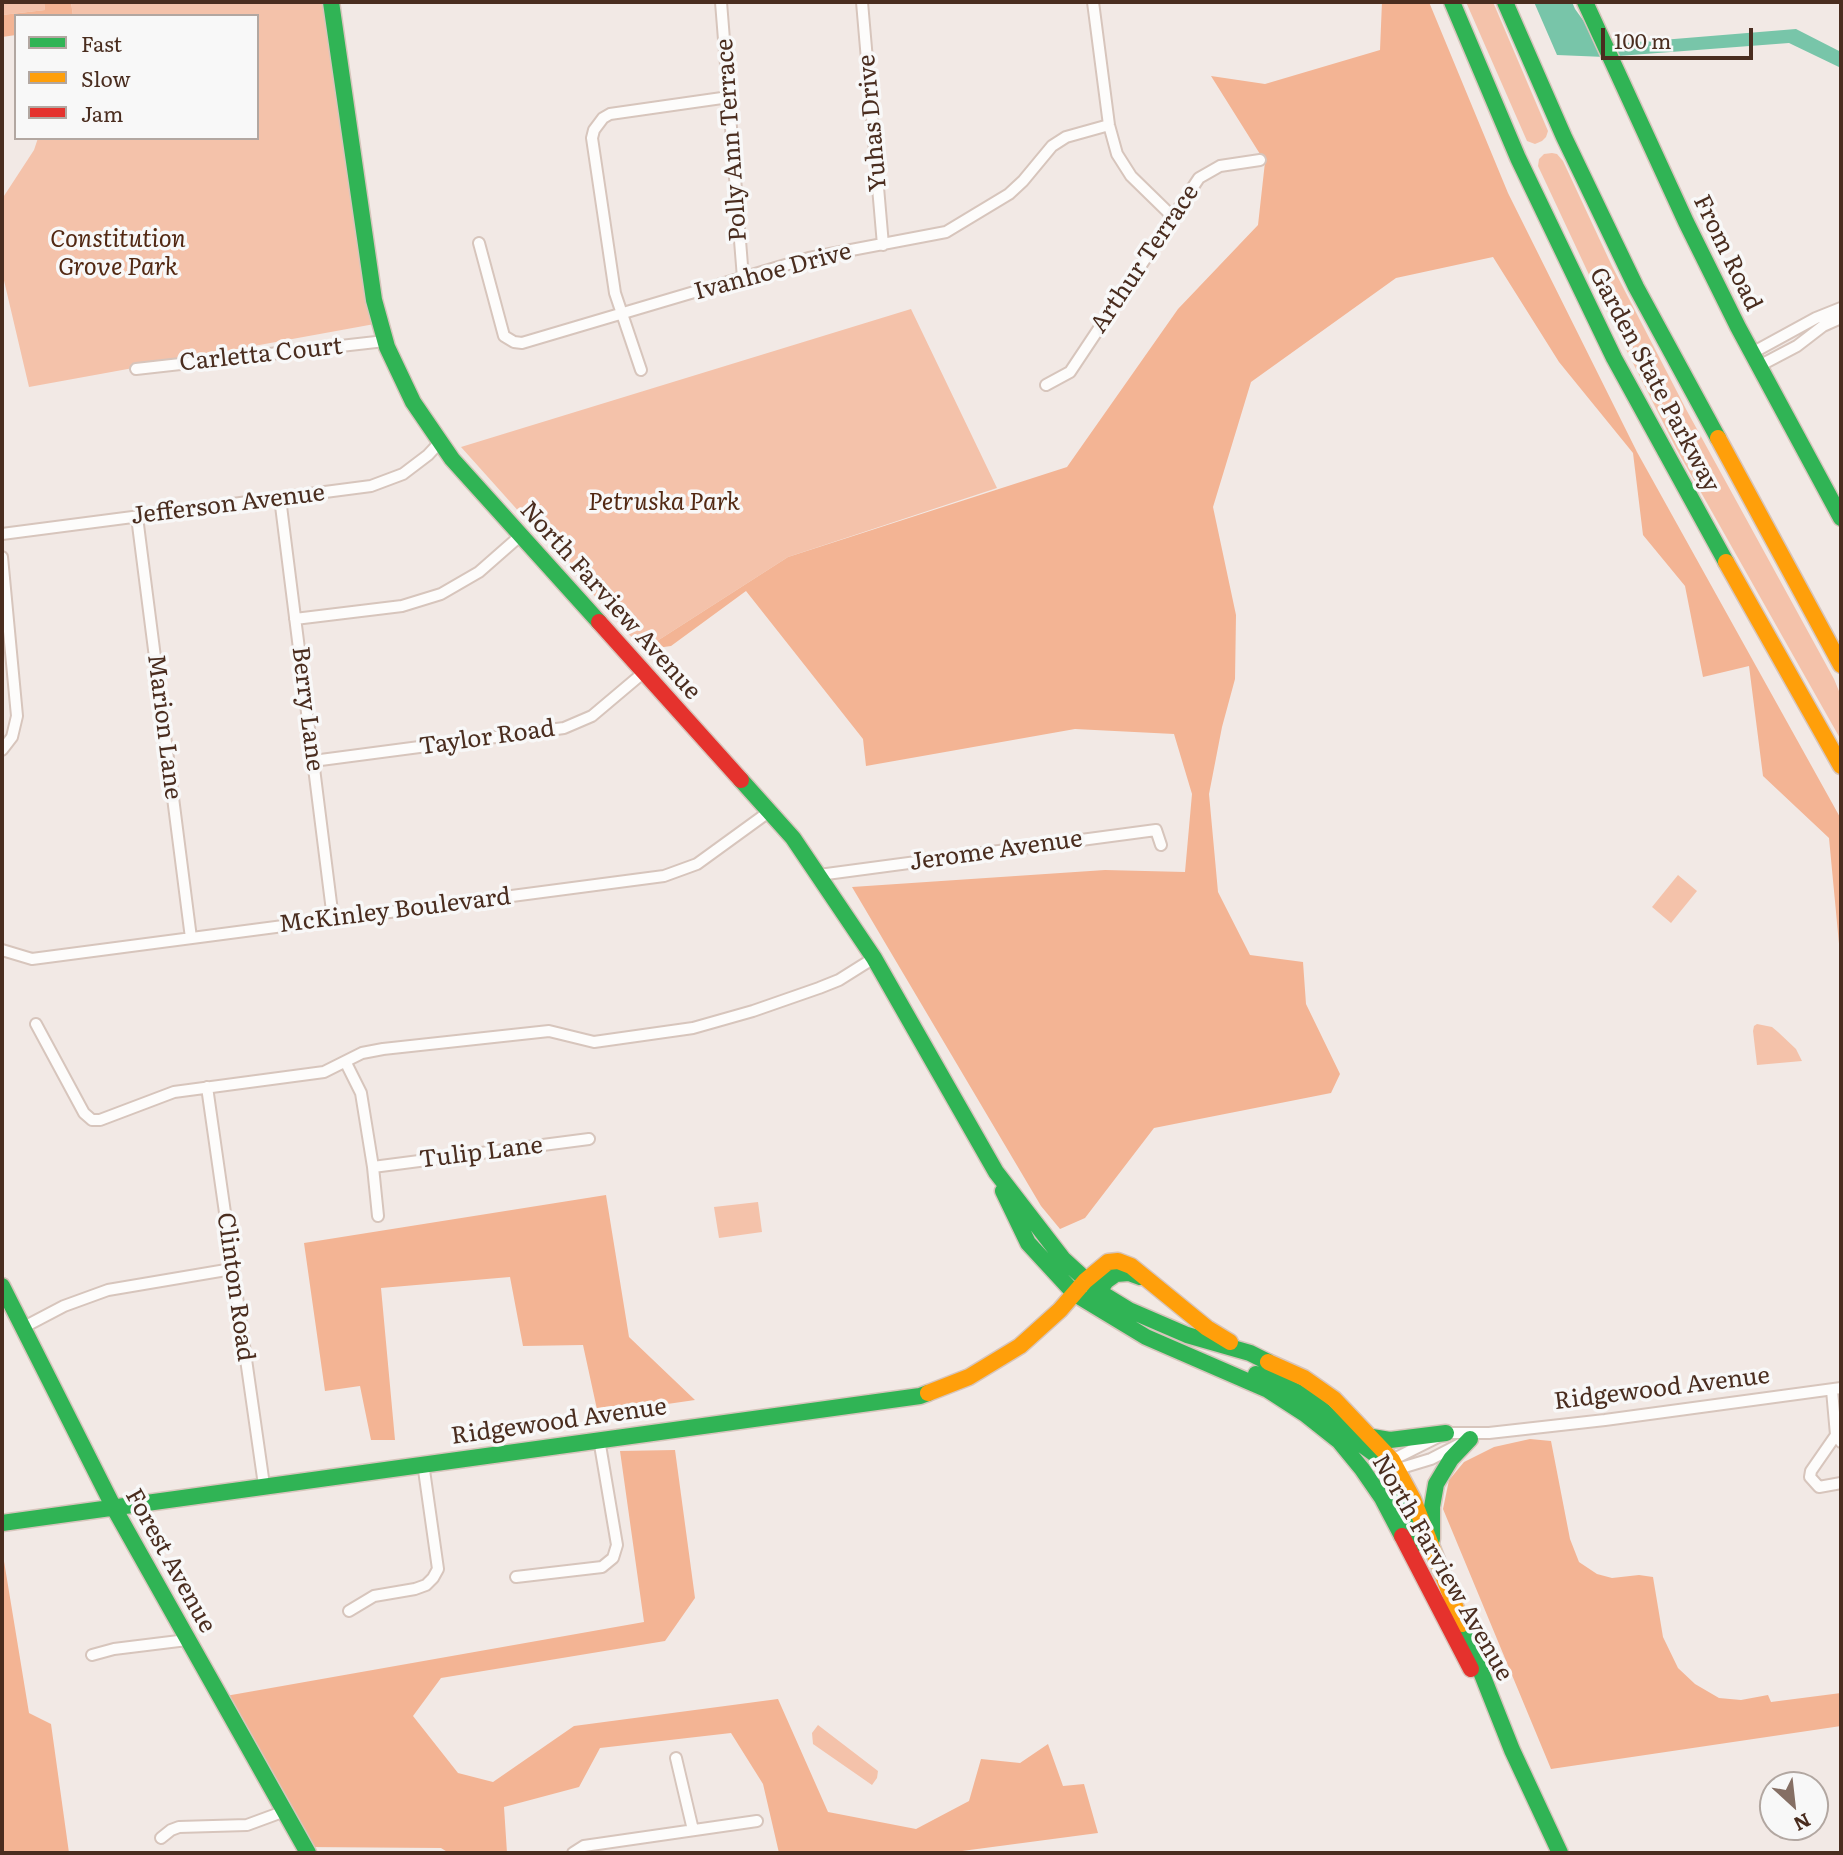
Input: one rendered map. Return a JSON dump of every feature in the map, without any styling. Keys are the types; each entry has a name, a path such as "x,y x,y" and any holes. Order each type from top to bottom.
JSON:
{"main road":[{"name":"North Farview Avenue","path":"331,2 374,300 385,341 398,373 452,459 770,811 819,874 874,958 996,1172 1047,1240 1085,1280 1094,1298 1146,1336 1268,1390 1339,1441 1382,1498 1461,1652 1493,1702"},
{"name":"Garden State Parkway","path":"1452,2 1518,158 1614,358 1679,480 1841,765"},
{"name":"Garden State Parkway","path":"1505,2 1564,137 1631,277 1841,665"},
{"name":"From Road","path":"1585,2 1686,222 1755,359 1841,518"},
{"path":"1821,628 1841,655"},
{"name":"North Farview Avenue","path":"996,1172 1012,1213 1028,1243 1075,1294 1129,1310 1186,1335 1250,1353 1304,1378 1334,1399 1372,1437 1394,1465 1413,1499 1493,1702"},
{"path":"1085,1280 1108,1262 1118,1261 1131,1266 1207,1328 1250,1353"},
{"path":"1094,1298 1116,1274 1129,1273 1146,1279"},
{"name":"Ridgewood Avenue","path":"2,1522 920,1396 945,1388 996,1363 1020,1346 1075,1294 1085,1280"},
{"name":"Forest Avenue","path":"2,1286 114,1508 307,1853"},
{"path":"1215,1366 1255,1374 1280,1383 1310,1399 1358,1442 1394,1465 1397,1497 1409,1531 1461,1652"},
{"path":"1372,1437 1390,1440 1446,1433"},
{"path":"1432,1552 1432,1507 1436,1484 1451,1459 1470,1439"},
{"path":"1493,1702 1517,1762 1560,1853"}],"street":[{"name":"Polly Ann Terrace","path":"721,2 743,278"},
{"name":"Yuhas Drive","path":"862,2 883,245"},
{"path":"1093,2 1112,141 1124,167 1173,216"},
{"path":"641,370 615,293 592,138 594,130 603,118 610,114 729,97"},
{"name":"Ivanhoe Drive","path":"479,243 504,336 522,343 809,258 933,236 958,226 1009,194 1052,146 1066,137 1109,125"},
{"name":"Arthur Terrace","path":"1046,385 1070,372 1201,176 1220,166 1260,160"},
{"path":"1755,359 1841,308"},
{"path":"1755,359 1797,346 1823,326 1841,318"},
{"name":"Carletta Court","path":"136,369 385,341"},
{"name":"Jefferson Avenue","path":"2,534 371,486 387,482 416,466 441,441"},
{"name":"Berry Lane","path":"280,498 334,919"},
{"name":"Marion Lane","path":"137,517 191,938"},
{"path":"295,619 402,606 441,594 479,572 520,536"},
{"path":"2,557 18,716 12,737 2,750"},
{"name":"Taylor Road","path":"313,761 564,728 592,716 643,673"},
{"name":"McKinley Boulevard","path":"2,950 32,959 664,876 697,864 770,811"},
{"name":"Jerome Avenue","path":"819,874 1156,830 1161,845"},
{"path":"36,1024 78,1103 92,1120 110,1117 174,1092 312,1075 346,1063 362,1053 521,1033 567,1033 594,1042 693,1028 742,1015 819,988 874,958"},
{"path":"346,1063 361,1094 378,1216"},
{"name":"Clinton Road","path":"207,1087 264,1486"},
{"name":"Tulip Lane","path":"373,1167 589,1139"},
{"path":"24,1327 64,1306 108,1290 232,1269"},
{"path":"1837,1389 1839,1438 1811,1471 1810,1477 1819,1487 1841,1483"},
{"name":"Ridgewood Avenue","path":"1394,1465 1446,1433 1489,1433 1837,1389"},
{"name":"Ridgewood Avenue","path":"1394,1465 1431,1459 1470,1439 1489,1433"},
{"path":"516,1577 602,1567 613,1558 617,1545 599,1439"},
{"path":"349,1611 374,1596 426,1585 438,1569 422,1463"},
{"path":"92,1655 114,1649 187,1640"},
{"path":"676,1758 693,1830"},
{"path":"161,1838 170,1830 180,1827 247,1825 285,1811"},
{"path":"573,1853 584,1846 757,1821"}],"green space":[{"path":"2,2 44,2 45,10 2,15"},
{"name":"Constitution Grove Park","path":"71,2 331,2 380,323 29,387 2,272 2,199 34,150 37,140 259,140 259,14 73,14"},
{"path":"1466,2 1493,2 1548,131 1542,141 1535,144 1527,141"},
{"path":"1544,154 1557,154 1563,161 1612,266 1687,411 1834,679 1841,696 1841,740 1677,450 1599,296 1538,166 1539,159"},
{"name":"Petruska Park","path":"911,309 997,488 788,557 643,650 461,447"},
{"path":"1678,875 1697,891 1671,923 1652,907"},
{"path":"1757,1024 1772,1027 1796,1049 1802,1061 1757,1065 1753,1031"},
{"path":"758,1202 762,1232 719,1238 714,1207"},
{"path":"818,1725 878,1771 872,1785 813,1744 812,1733"}],"shaded area":[{"path":"44,2 71,2 73,14 14,14 14,35 2,37 2,15 45,10"},
{"path":"1382,2 1429,2 1508,193 1637,452 1841,819 1841,965 1829,838 1763,776 1749,666 1703,677 1685,586 1643,535 1633,453 1559,362 1493,257 1396,278 1251,382 1213,507 1236,615 1235,679 1209,794 1218,892 1250,955 1303,962 1306,1004 1340,1074 1331,1093 1154,1128 1085,1218 1060,1229 1041,1206 852,887 1105,870 1185,872 1192,794 1174,734 1075,729 866,766 863,739 746,591 671,646 643,650 788,557 1067,467 1178,309 1258,225 1265,162 1211,76 1265,84 1380,50"},
{"path":"1534,2 1572,2 1601,45 1796,29 1841,52 1841,68 1789,43 1605,57 1557,55"},
{"path":"606,1195 629,1337 695,1400 598,1414 583,1345 523,1346 510,1277 381,1288 395,1440 371,1440 360,1386 325,1391 304,1243"},
{"path":"1530,1439 1551,1441 1570,1539 1579,1562 1597,1574 1612,1578 1639,1575 1653,1577 1663,1637 1678,1668 1695,1684 1719,1698 1741,1700 1768,1695 1771,1702 1841,1693 1841,1726 1551,1769 1443,1509 1449,1480 1464,1462 1494,1447"},
{"path":"675,1450 695,1598 665,1641 441,1678 413,1716 458,1773 493,1782 574,1726 778,1699 828,1812 916,1829 969,1801 981,1759 1020,1763 1048,1744 1063,1786 1084,1784 1098,1833 947,1853 779,1853 763,1784 731,1733 600,1748 579,1787 504,1807 507,1853 449,1853 441,1848 305,1847 220,1697 644,1622 620,1451"},
{"path":"2,1549 29,1713 51,1724 69,1853 2,1853"}],"traffic: fast":[{"path":"331,2 374,300 387,347 413,402 452,459 599,622"},
{"path":"1452,2 1518,158 1614,358 1726,562"},
{"path":"1505,2 1564,137 1636,287 1718,438"},
{"path":"1585,2 1686,222 1738,327 1841,518"},
{"path":"741,780 793,838 874,958 996,1172 1063,1259 1098,1291 1129,1310 1187,1335 1250,1353 1268,1362"},
{"path":"1003,1191 1028,1243 1075,1294 1146,1337 1268,1390 1305,1414 1339,1441 1362,1469 1382,1498 1402,1536"},
{"path":"1094,1299 1106,1281 1116,1274 1129,1273 1140,1277"},
{"path":"2,1286 114,1508 308,1853"},
{"path":"1256,1374 1310,1399 1358,1442 1390,1465"},
{"path":"2,1523 928,1393"},
{"path":"1372,1437 1390,1440 1446,1433"},
{"path":"1432,1539 1432,1507 1436,1484 1451,1459 1470,1439"},
{"path":"1392,1469 1397,1497 1415,1544"},
{"path":"1462,1624 1512,1750 1560,1853"}],"traffic: slow":[{"path":"1718,438 1841,665"},
{"path":"1726,562 1841,766"},
{"path":"928,1393 969,1377 1020,1346 1060,1310 1085,1281 1108,1262 1118,1261 1131,1266 1207,1328 1230,1342"},
{"path":"1268,1362 1304,1378 1334,1399 1392,1460 1413,1499 1462,1624"}],"traffic: jam":[{"path":"599,622 741,780"},
{"path":"1402,1536 1471,1669"}]}
